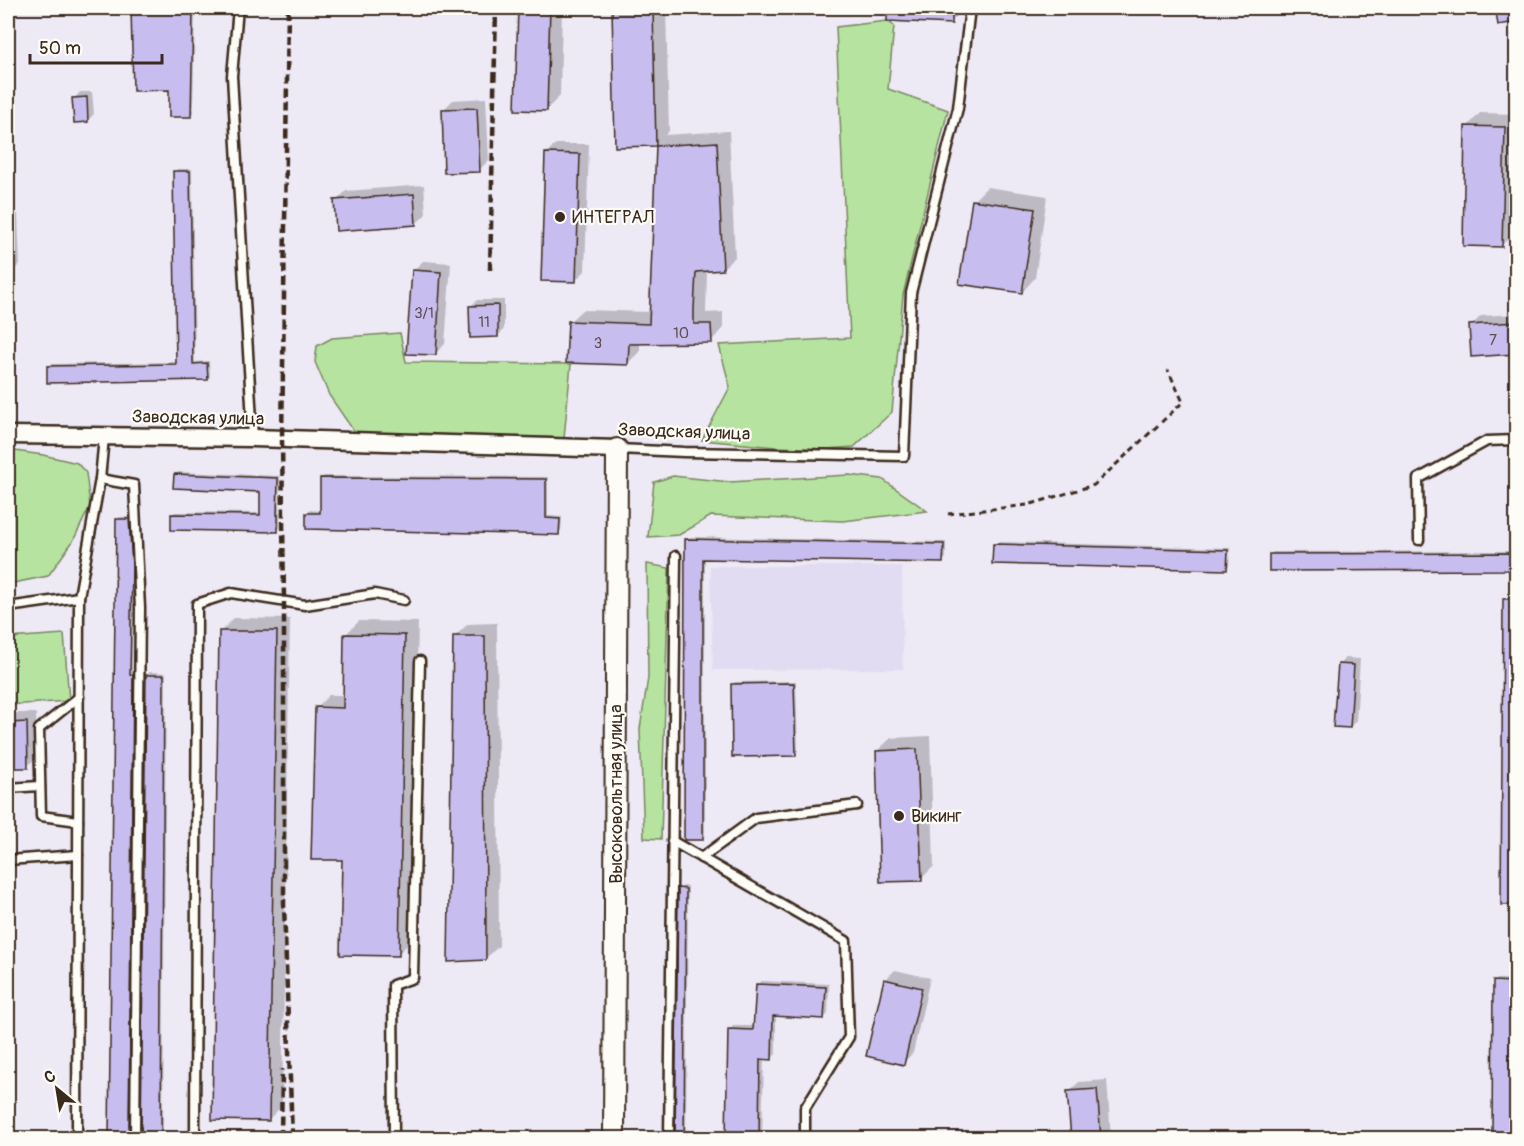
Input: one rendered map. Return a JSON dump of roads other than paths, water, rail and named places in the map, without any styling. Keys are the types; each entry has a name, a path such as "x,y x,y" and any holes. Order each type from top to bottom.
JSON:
{"street":[{"name":"Заводская улица","path":"8,435 253,438 617,449"},
{"name":"Высоковольтная улица","path":"614,1138 617,449"}],"lane":[{"path":"238,8 232,76 253,438"},
{"name":"Заводская улица","path":"617,449 695,453 904,456 911,293 958,108 970,8"},
{"path":"77,1138 79,597 100,479 104,437"},
{"path":"1419,540 1418,479 1487,441 1516,440"},
{"path":"100,479 134,485 140,608 135,1138"},
{"path":"669,1138 675,556"},
{"path":"195,1138 197,604 231,593 305,605 375,594 404,600"},
{"path":"8,608 79,597"},
{"path":"394,1138 393,985 413,978 420,661"},
{"path":"78,820 41,816 39,729 79,697"},
{"path":"8,788 40,786"},
{"path":"701,858 756,818 857,805"},
{"path":"672,841 846,941 849,1036 806,1108 805,1138"},
{"path":"8,860 78,855"}],"railway":[{"path":"288,8 282,439 284,904 292,1138"},
{"path":"490,270 496,8"},
{"path":"281,1138 282,1069"}],"place":[{"name":"ИНТЕГРАЛ","path":"560,217"},
{"name":"Викинг","path":"899,816"}]}
